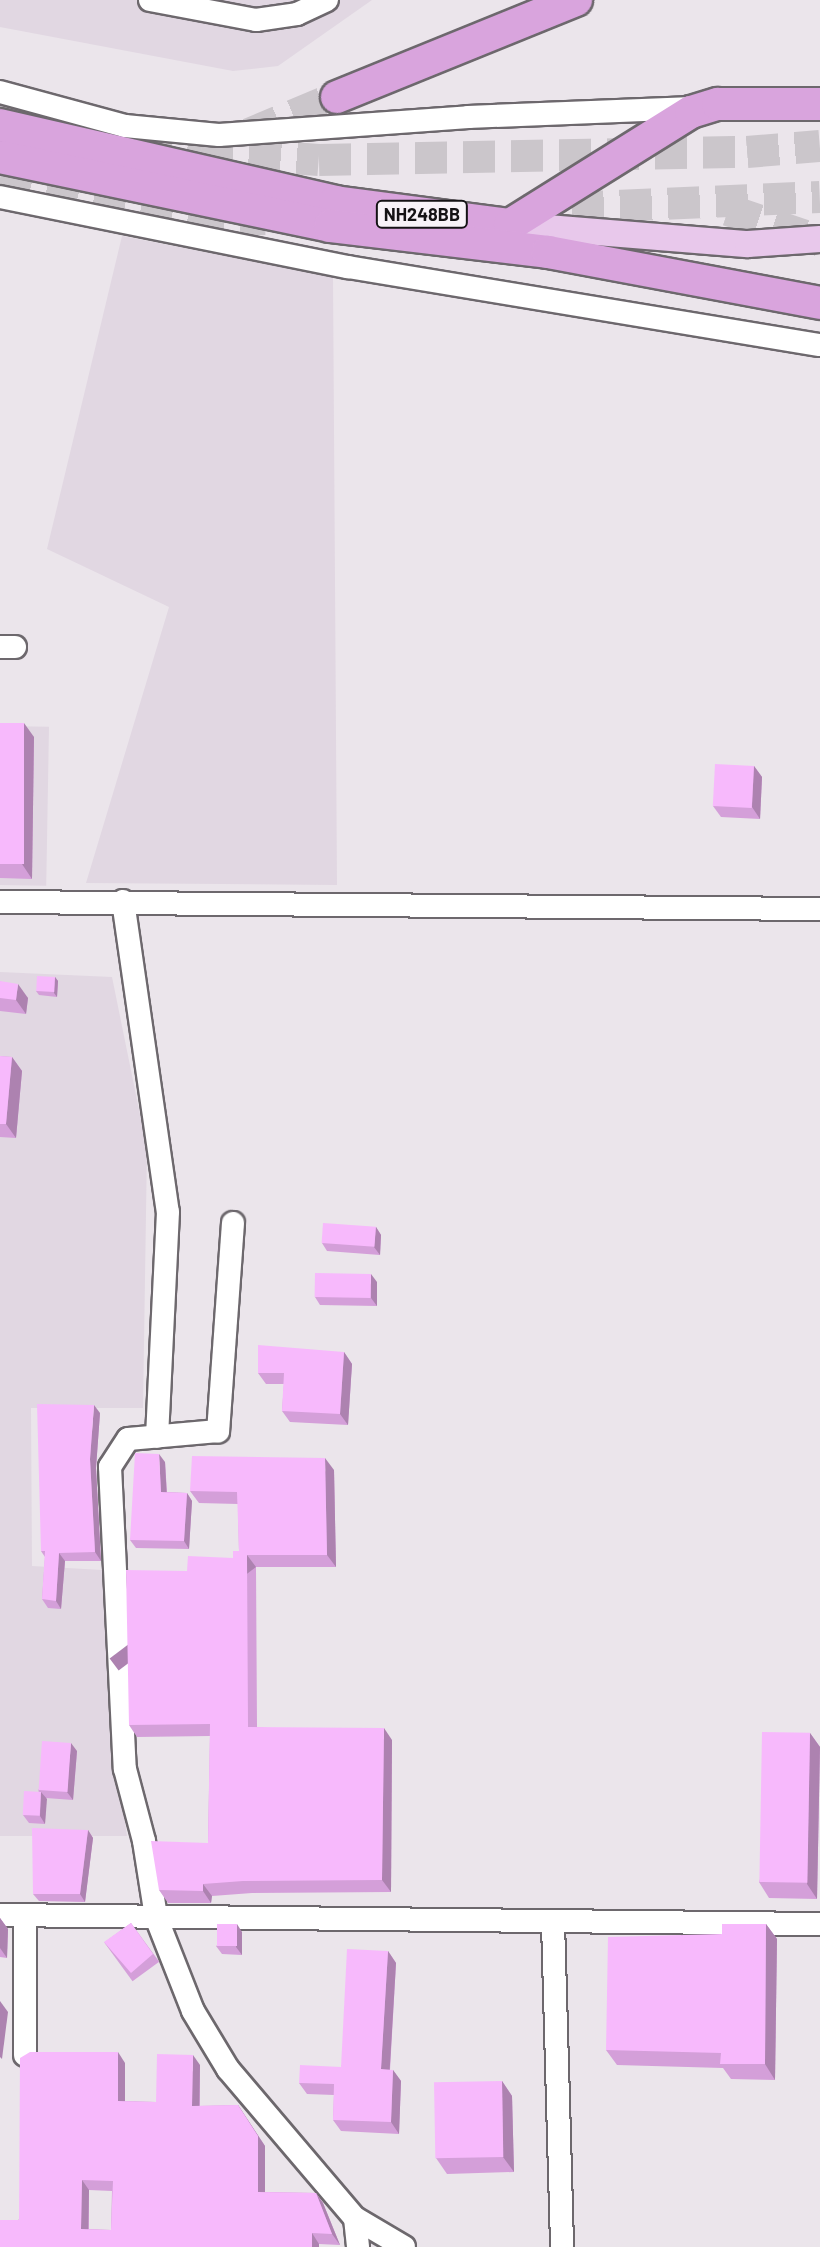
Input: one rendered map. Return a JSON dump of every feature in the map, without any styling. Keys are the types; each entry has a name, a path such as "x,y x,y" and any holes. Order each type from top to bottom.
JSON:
{"highway":[{"path":"337,97 576,0"},
{"path":"510,225 691,112 705,108 820,104"},
{"name":"NH248BB","path":"0,125 335,202 510,225"},
{"name":"NH248BB","path":"0,157 330,226 562,254 820,303"}],"main road":[{"path":"510,225 748,244 820,239"}],"street":[{"path":"150,0 256,20 297,14 327,0"},
{"path":"0,92 125,126 219,135 468,117 705,108"},
{"path":"0,197 348,267 820,345"},
{"path":"123,901 168,1212 157,1437"},
{"path":"0,902 820,909"},
{"path":"233,1223 219,1428 211,1436 157,1437 122,1444 112,1460 110,1479 125,1769 144,1841 156,1917 193,2011 220,2056 355,2218 404,2247"},
{"path":"0,1915 820,1924"},
{"path":"25,1916 25,2055"},
{"path":"553,1922 562,2247"},
{"path":"355,2218 358,2247"}],"shaded area":[{"path":"0,0 372,0 278,66 233,71 0,27"},
{"path":"122,236 333,277 337,885 86,883 169,607 47,549"},
{"path":"0,726 49,727 46,886 0,885"},
{"path":"0,972 112,977 147,1149 143,1408 31,1408 32,1566 102,1570 113,1741 127,1836 0,1836"}],"building":[{"path":"0,723 24,723 24,864 0,864"},
{"path":"715,764 754,766 752,808 713,806"},
{"path":"37,976 55,977 54,992 36,991"},
{"path":"0,981 18,984 16,1000 0,998"},
{"path":"0,1056 12,1057 6,1124 0,1124"},
{"path":"323,1223 376,1227 374,1247 322,1243"},
{"path":"315,1273 371,1274 371,1298 315,1297"},
{"path":"258,1345 344,1352 340,1414 282,1411 284,1373 258,1373"},
{"path":"37,1404 94,1405 90,1459 95,1552 59,1553 56,1601 42,1599 45,1551 41,1551"},
{"path":"135,1453 159,1454 161,1492 187,1493 184,1541 130,1540"},
{"path":"192,1456 325,1458 327,1555 247,1555 248,1727 384,1728 382,1880 243,1881 203,1884 203,1891 159,1890 151,1841 208,1843 210,1724 129,1725 126,1570 187,1571 188,1556 233,1558 233,1551 239,1551 237,1492 190,1491"},
{"path":"762,1732 810,1733 807,1883 759,1882"},
{"path":"42,1741 71,1743 68,1792 39,1790"},
{"path":"24,1791 41,1792 40,1816 23,1815"},
{"path":"32,1828 88,1830 80,1894 33,1894"},
{"path":"131,1923 153,1954 131,1973 104,1942"},
{"path":"217,1924 237,1924 237,1946 217,1946"},
{"path":"722,1924 766,1924 765,2064 720,2064 721,2053 606,2050 608,1937 722,1934"},
{"path":"347,1949 388,1951 381,2069 393,2070 391,2122 333,2120 334,2084 299,2083 300,2065 341,2067"},
{"path":"30,2052 118,2052 118,2101 156,2102 157,2054 193,2055 192,2106 238,2105 258,2136 258,2192 316,2193 332,2234 312,2233 312,2247 0,2247 0,2220 19,2220 20,2058","holes":["82,2180 113,2181 111,2230 81,2229"]},
{"path":"502,2081 503,2157 435,2158 434,2082"}],"tunnel":[{"path":"249,134 337,97"},
{"path":"0,106 201,151 319,160 747,152 820,146"},
{"path":"0,178 192,221 265,219"},
{"path":"524,210 820,197"},
{"path":"728,210 820,241"}]}
